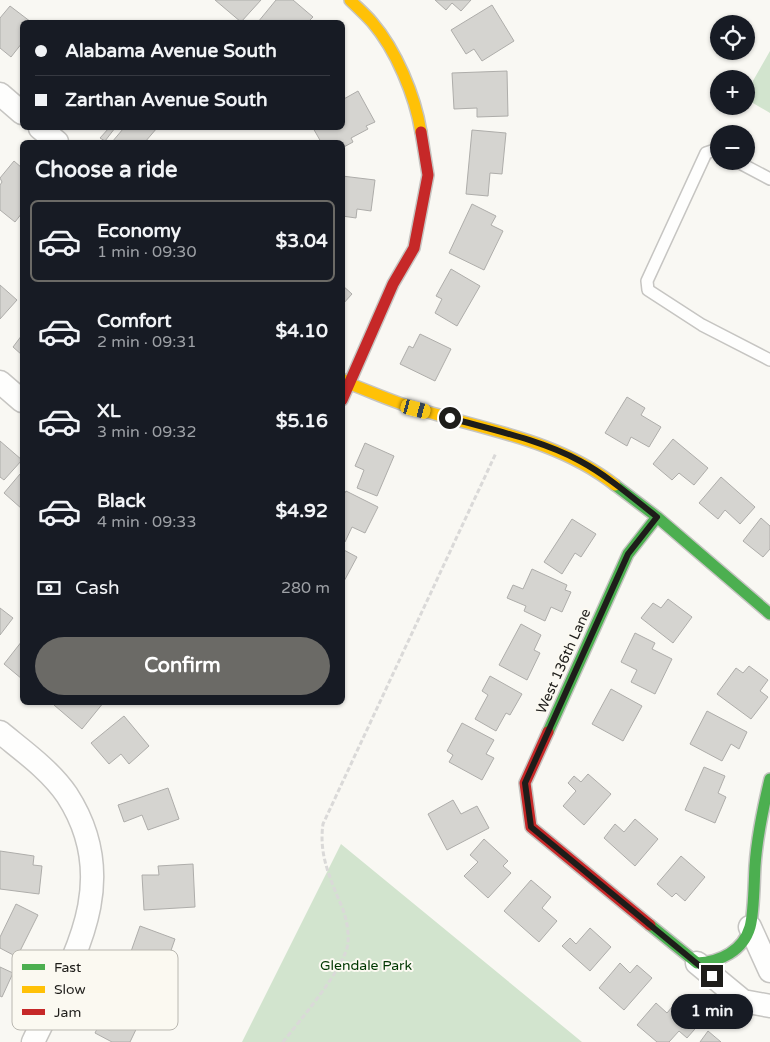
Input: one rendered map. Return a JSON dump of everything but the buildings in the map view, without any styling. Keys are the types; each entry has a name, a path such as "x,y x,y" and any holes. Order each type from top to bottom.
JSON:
{"street":[{"path":"350,0 374,23 401,67 419,118 428,175 414,248 393,284 346,382 416,409 502,432 556,450 580,461 608,479 657,517 770,614"},
{"path":"0,94 20,111"},
{"path":"43,130 55,140"},
{"path":"0,382 20,399"},
{"name":"West 136th Lane","path":"657,517 628,554 525,783 531,827 697,963"},
{"path":"0,732 49,774 66,794 82,822 92,860 93,892 88,918 76,950"},
{"path":"697,963 714,962 731,953 741,943 750,927 756,850 763,806 770,779"},
{"path":"750,927 770,971"},
{"path":"697,963 743,1001 770,1006"},
{"path":"33,1042 39,1030"}],"lane":[{"path":"710,152 706,153 647,281 648,290 702,325 770,360"},
{"path":"754,170 770,178"}],"path":[{"path":"283,1042 337,968 348,944 348,928 344,912 325,866 321,837 323,824 495,456 502,432"}],"green space":[{"path":"770,51 770,113 755,104 755,77"},
{"name":"Glendale Park","path":"341,844 582,1042 242,1042"}],"traffic: fast":[{"path":"615,485 657,517 770,614"},
{"path":"548,732 628,554 657,517"},
{"path":"650,925 697,963 714,960 729,954 742,943 750,927 757,844 770,779"}],"traffic: slow":[{"path":"350,0 381,33 396,59 409,88 421,132"},
{"path":"345,381 401,404 495,430 546,447 570,457 615,485"}],"traffic: jam":[{"path":"345,393 393,284 414,248 428,175 421,132"},
{"path":"548,732 525,783 531,827 650,925"}],"route":[{"path":"450,418 502,432 556,450 580,461 608,479 657,517 628,554 525,783 531,827 712,976"}]}
